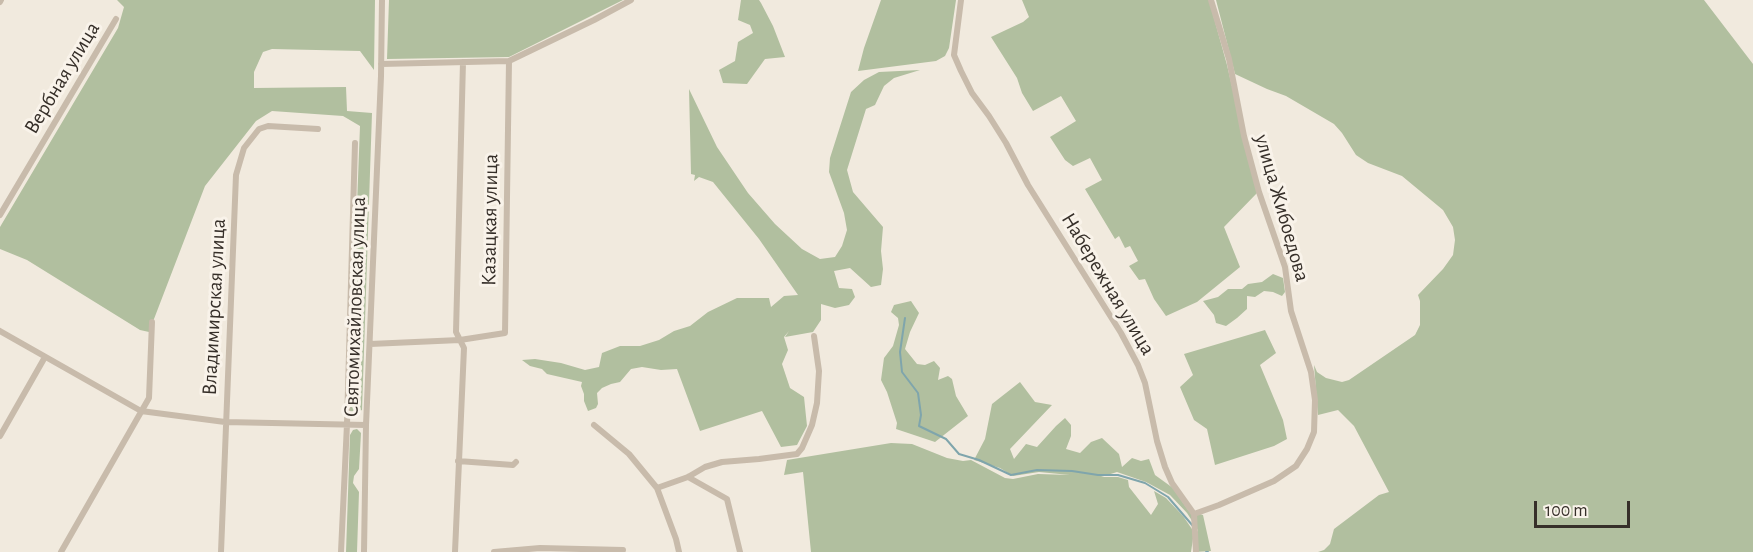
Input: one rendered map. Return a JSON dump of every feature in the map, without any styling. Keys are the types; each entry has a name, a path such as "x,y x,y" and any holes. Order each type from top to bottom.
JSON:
{"street":[{"name":"Святомихайловская улица","path":"364,552 366,425 382,0"},
{"path":"381,64 509,61 631,0"},
{"name":"Набережная улица","path":"961,0 954,55 961,71 972,93 1006,143 1028,185 1121,333 1138,365 1145,383 1165,467 1172,483 1194,517"},
{"name":"улица Жибоедова","path":"1194,517 1274,481 1296,466 1314,432 1315,400 1311,372 1291,311 1285,267 1256,181 1228,59 1211,0"},
{"name":"Вербная улица","path":"0,215 116,19"},
{"name":"Казацкая улица","path":"370,344 460,340 505,333 509,61"},
{"name":"Казацкая улица","path":"456,552 464,348 456,332 463,62"},
{"name":"Владимирская улица","path":"221,552 236,175 244,148 259,129 268,126 318,129"},
{"name":"Святомихайловская улица","path":"340,552 347,424 355,143"},
{"path":"61,552 149,398 152,322"},
{"path":"0,331 141,411 225,422 366,425"},
{"path":"657,489 688,477 705,467 722,462 797,454 812,425 817,403 819,371 814,336"},
{"path":"0,436 45,357"},
{"path":"594,425 629,454 657,489 679,552"},
{"path":"458,461 513,465 516,462"},
{"path":"688,477 727,499 740,552"},
{"path":"1194,517 1196,552"},
{"path":"494,552 540,548 622,550"}],"green space":[{"path":"117,0 375,0 374,70 360,51 272,49 263,52 254,72 254,88 346,87 347,111 372,113 362,410 349,416 360,126 343,116 272,111 256,121 205,186 149,332 140,330 27,260 0,249 0,227 118,28 124,7"},
{"path":"389,0 623,0 509,57 387,59"},
{"path":"741,0 759,0 773,26 785,57 765,59 747,84 723,83 719,70 735,61 738,42 753,33 750,25 738,20"},
{"path":"881,0 956,0 949,48 945,56 936,61 858,71"},
{"path":"1022,0 1209,0 1257,193 1224,227 1240,267 1197,302 1166,316 1154,299 1145,279 1139,280 1129,266 1138,261 1130,246 1125,248 1119,236 1115,239 1085,189 1102,180 1090,158 1073,166 1065,160 1050,137 1076,121 1061,96 1033,111 1022,93 1017,78 991,37 1029,17"},
{"path":"1216,0 1704,0 1753,64 1753,552 1318,552 1330,544 1334,529 1379,495 1389,492 1354,426 1338,410 1318,415 1314,365 1317,372 1326,378 1342,382 1349,380 1415,335 1420,325 1418,295 1453,255 1455,240 1453,227 1443,210 1402,176 1368,163 1356,155 1334,124 1286,96 1235,74"},
{"path":"920,70 894,78 884,86 875,105 866,109 847,170 853,192 883,227 881,285 871,287 850,268 834,271 839,288 852,289 855,297 849,305 835,308 821,304 821,320 813,332 785,337 789,331 784,337 788,350 782,364 790,388 804,397 807,426 797,445 781,447 762,411 700,431 677,369 661,370 642,367 631,369 620,382 602,388 597,393 596,408 588,411 584,401 582,382 547,374 542,369 530,366 522,360 535,359 561,363 585,370 599,367 602,353 620,346 640,346 659,340 674,331 690,326 708,312 737,298 769,298 771,307 784,296 798,295 759,239 713,182 699,177 694,181 695,175 691,174 689,89 717,147 748,193 775,224 802,249 820,259 835,257 842,246 847,230 844,213 829,172 830,158 851,92 864,80 879,72"},
{"path":"1273,274 1283,278 1285,292 1282,296 1264,291 1255,297 1247,296 1247,309 1237,318 1226,326 1216,323 1214,315 1203,301 1218,297 1228,289 1242,289 1248,284 1262,282"},
{"path":"911,301 919,313 905,349 917,364 925,365 934,361 940,368 938,380 948,376 952,379 956,396 968,416 935,442 896,429 897,423 881,380 884,358 893,346 899,325 898,318 891,312 894,305"},
{"path":"1265,330 1276,353 1260,365 1283,420 1287,439 1274,446 1215,465 1207,429 1194,420 1180,387 1193,375 1184,354"},
{"path":"1020,382 1035,402 1052,405 1010,449 1014,459 1026,444 1037,447 1065,418 1071,425 1071,436 1066,449 1080,453 1091,442 1102,438 1119,454 1122,467 1132,458 1141,461 1149,459 1155,475 1173,488 1188,510 1203,515 1211,551 1194,552 1198,530 1187,513 1170,495 1146,482 1117,472 1101,477 1118,477 1128,480 1129,487 1151,515 1158,504 1154,491 1166,498 1183,516 1194,532 1191,552 811,552 803,472 784,475 787,460 891,443 912,444 947,458 971,460 1005,478 1013,479 1038,474 1070,475 1039,472 1013,476 1000,468 974,460 985,439 992,404"},
{"path":"357,429 361,433 359,469 354,476 353,483 359,492 357,552 346,552 350,435 353,430"}],"waterway":[{"path":"905,318 900,352 902,372 918,393 921,415 919,426 946,439 959,454 979,460 1011,475 1037,470 1072,471 1118,475 1145,483 1168,497 1193,526"}]}
